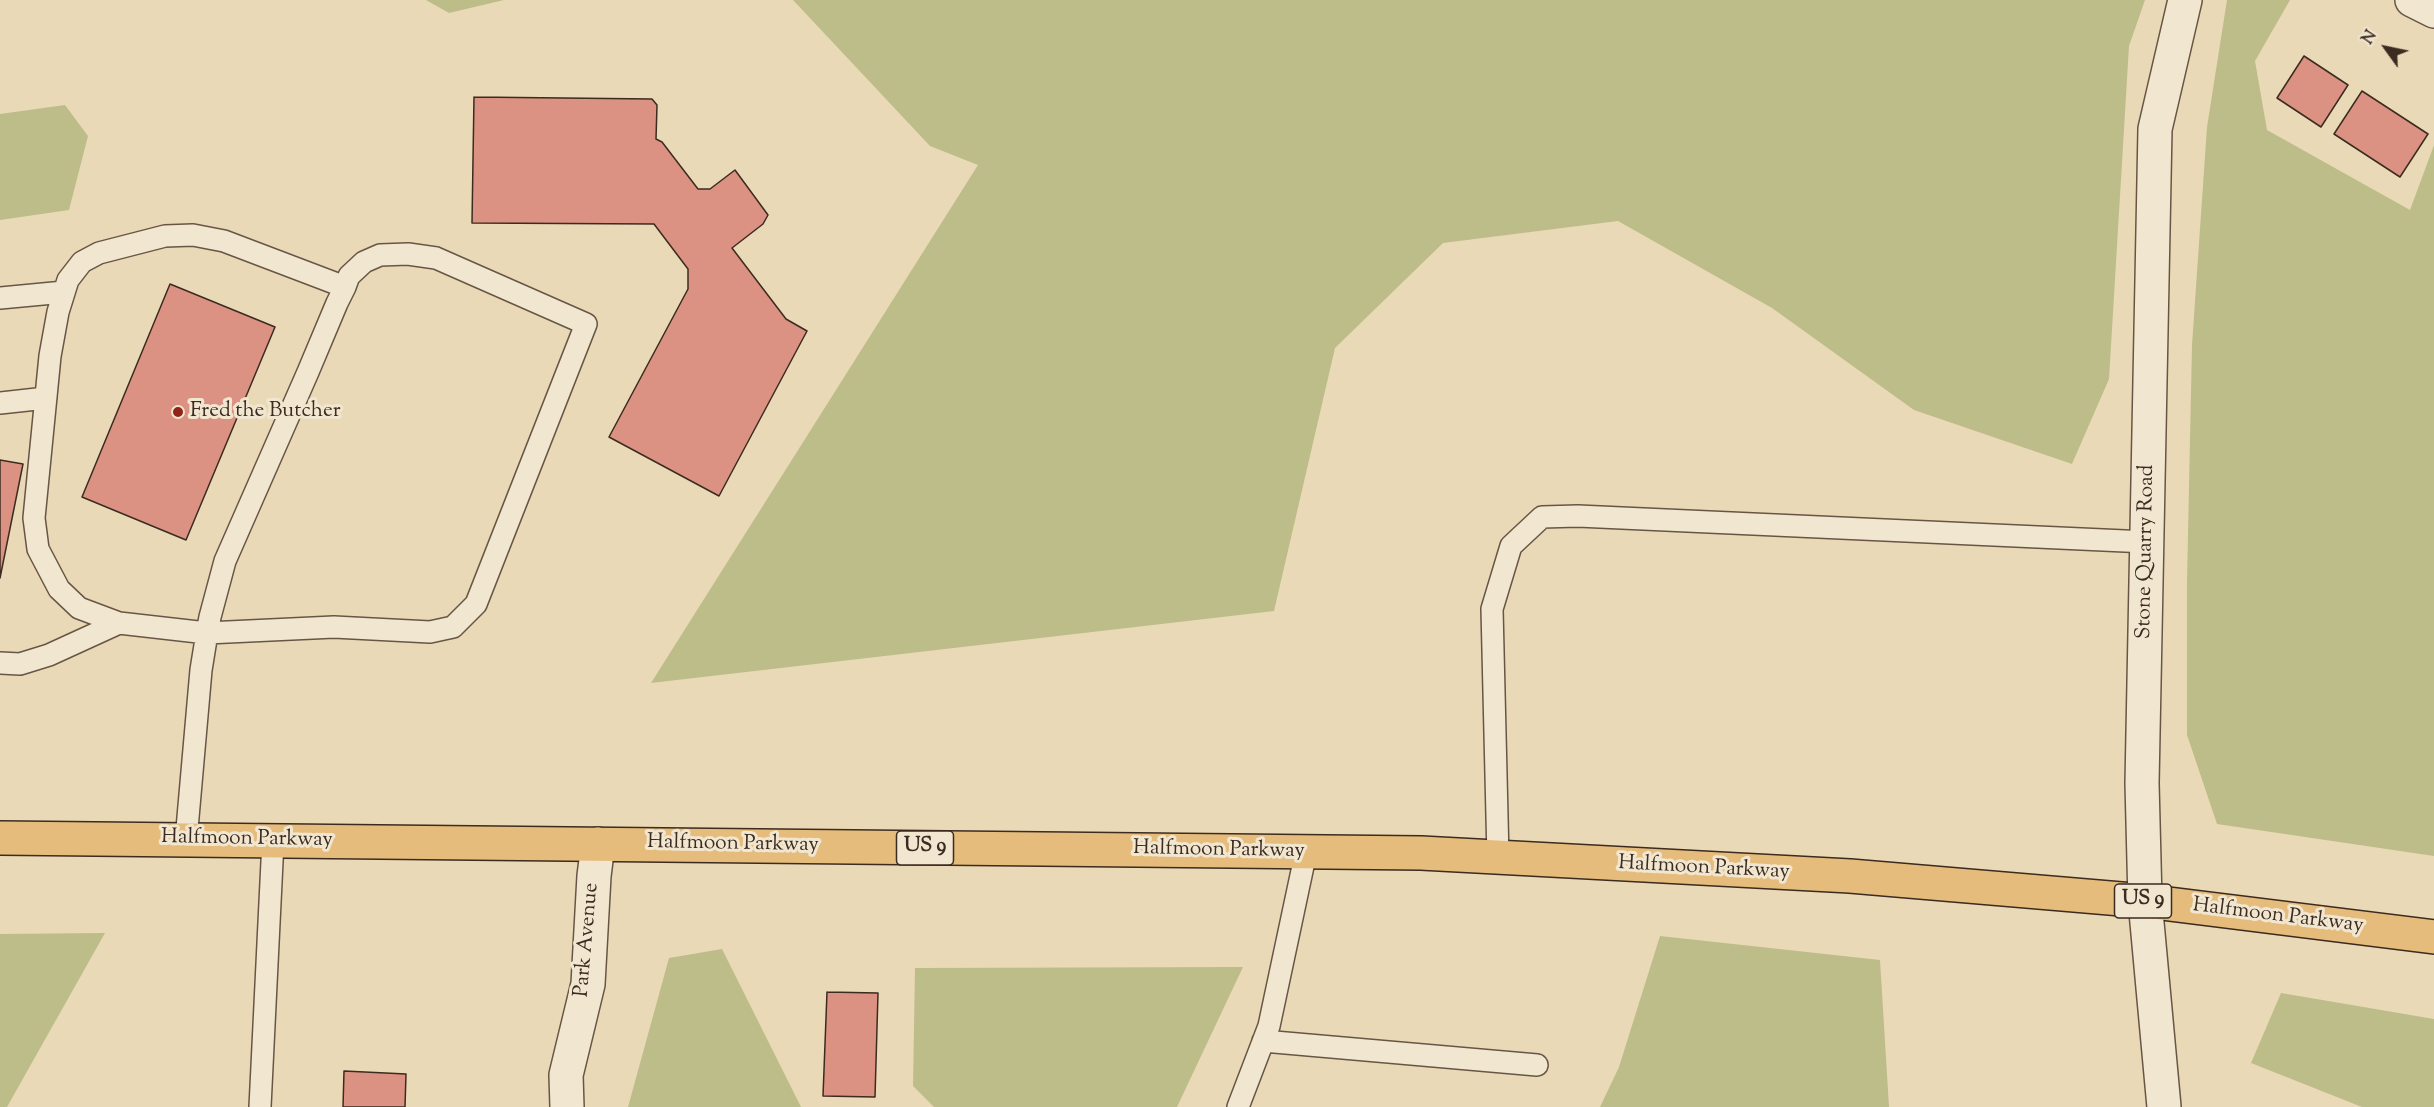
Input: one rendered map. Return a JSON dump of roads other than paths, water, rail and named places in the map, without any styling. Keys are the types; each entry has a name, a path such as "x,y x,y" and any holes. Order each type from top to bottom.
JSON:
{"main road":[{"name":"Halfmoon Parkway","path":"3,837 1421,853 1850,876 2145,901 2434,937"}],"street":[{"name":"Stone Quarry Road","path":"2163,1107 2145,901 2142,783 2155,129 2185,0"},
{"path":"2412,0 2434,10"},
{"name":"Park Avenue","path":"567,1107 566,1075 588,984 598,844"}],"lane":[{"path":"186,840 201,670 207,633 225,561 345,287 349,276 364,262 380,255 408,254 436,258 586,324 476,604 453,627 430,632 334,627 207,633 119,623 79,608 59,589 38,549 34,518 50,356 58,312 68,280 82,262 99,253 165,236 193,235 224,241 345,287"},
{"path":"0,298 64,292"},
{"path":"0,403 46,398"},
{"path":"1498,858 1492,609 1511,546 1542,517 1590,516 2147,542"},
{"path":"0,663 20,664 49,656 119,623"},
{"path":"260,1107 273,841"},
{"path":"1238,1107 1269,1026 1306,852"},
{"path":"1263,1041 1537,1065"}],"place":[{"name":"Fred the Butcher","path":"178,412"}]}
